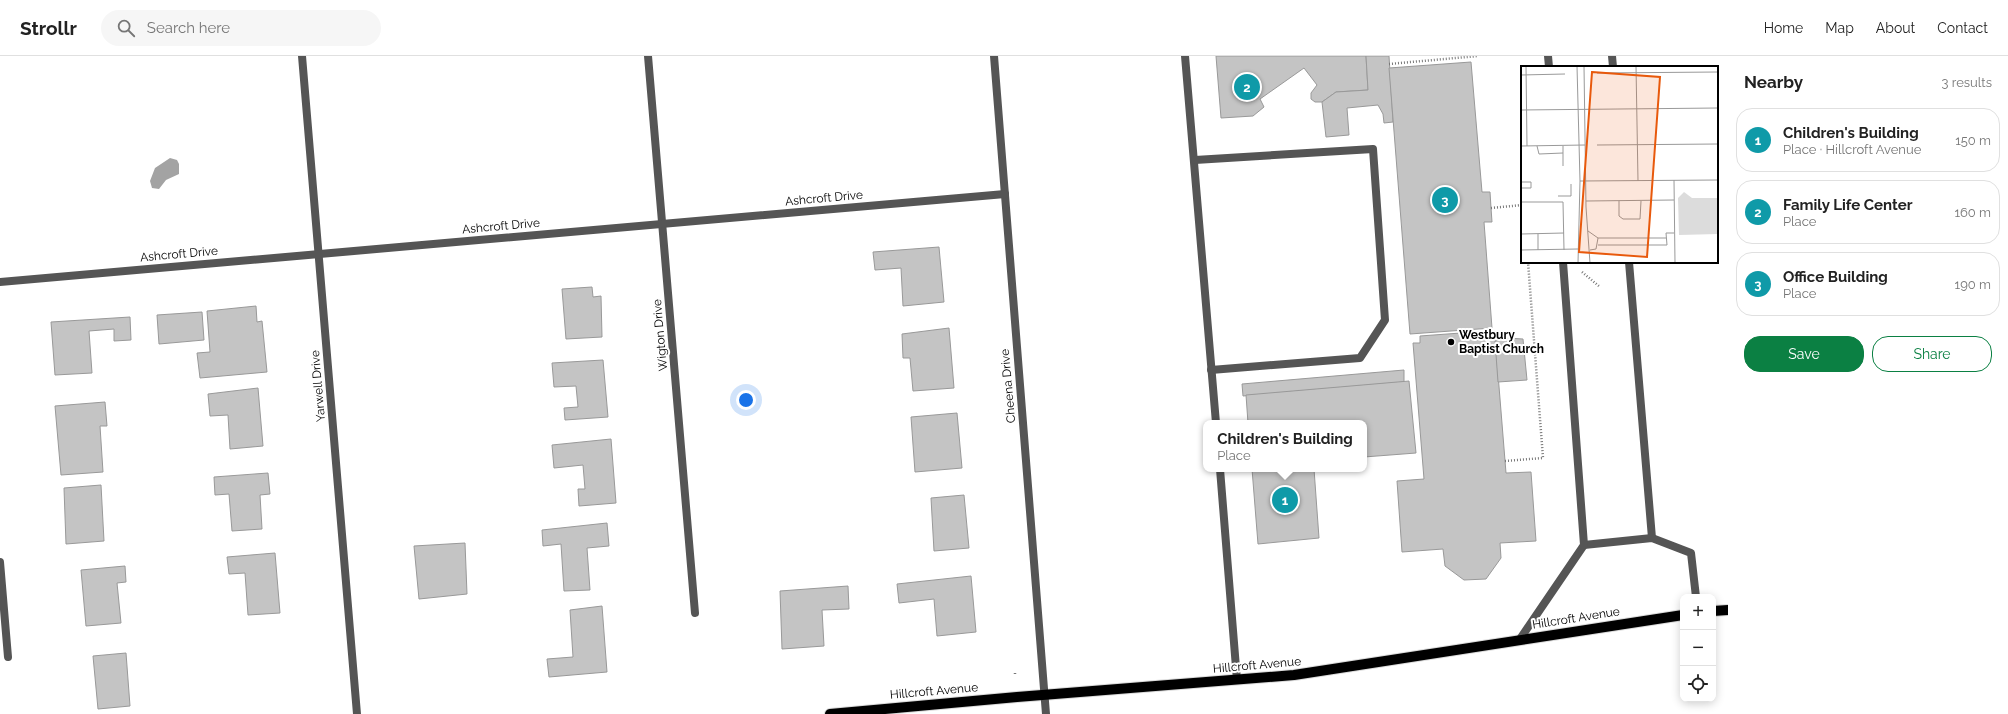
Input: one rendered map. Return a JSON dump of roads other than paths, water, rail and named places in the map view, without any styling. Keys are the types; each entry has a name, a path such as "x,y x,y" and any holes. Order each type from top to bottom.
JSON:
{"main road":[{"path":"1716,611 1728,610"},
{"name":"Hillcroft Avenue","path":"830,714 1294,675 1680,615"}],"street":[{"name":"Yarwell Drive","path":"302,56 357,714"},
{"name":"Wigton Drive","path":"648,56 695,612"},
{"name":"Cheena Drive","path":"994,56 1046,714"},
{"path":"1185,56 1195,160 1216,420"},
{"path":"1548,56 1549,66"},
{"path":"1612,56 1613,66"},
{"path":"1195,160 1373,149 1385,320 1360,358 1211,370"},
{"name":"Ashcroft Drive","path":"0,282 1005,194"},
{"path":"1520,639 1584,545 1562,263"},
{"path":"1629,263 1652,538"},
{"path":"1220,472 1237,680"},
{"path":"1584,545 1652,538 1691,553 1696,594"},
{"path":"0,562 8,657"}],"place":[{"name":"Family Life Center","path":"1247,87"},
{"name":"Office Building","path":"1445,200"},
{"name":"Westbury Baptist Church","path":"1451,342"},
{"name":"Children's Building","path":"1285,500"}]}
